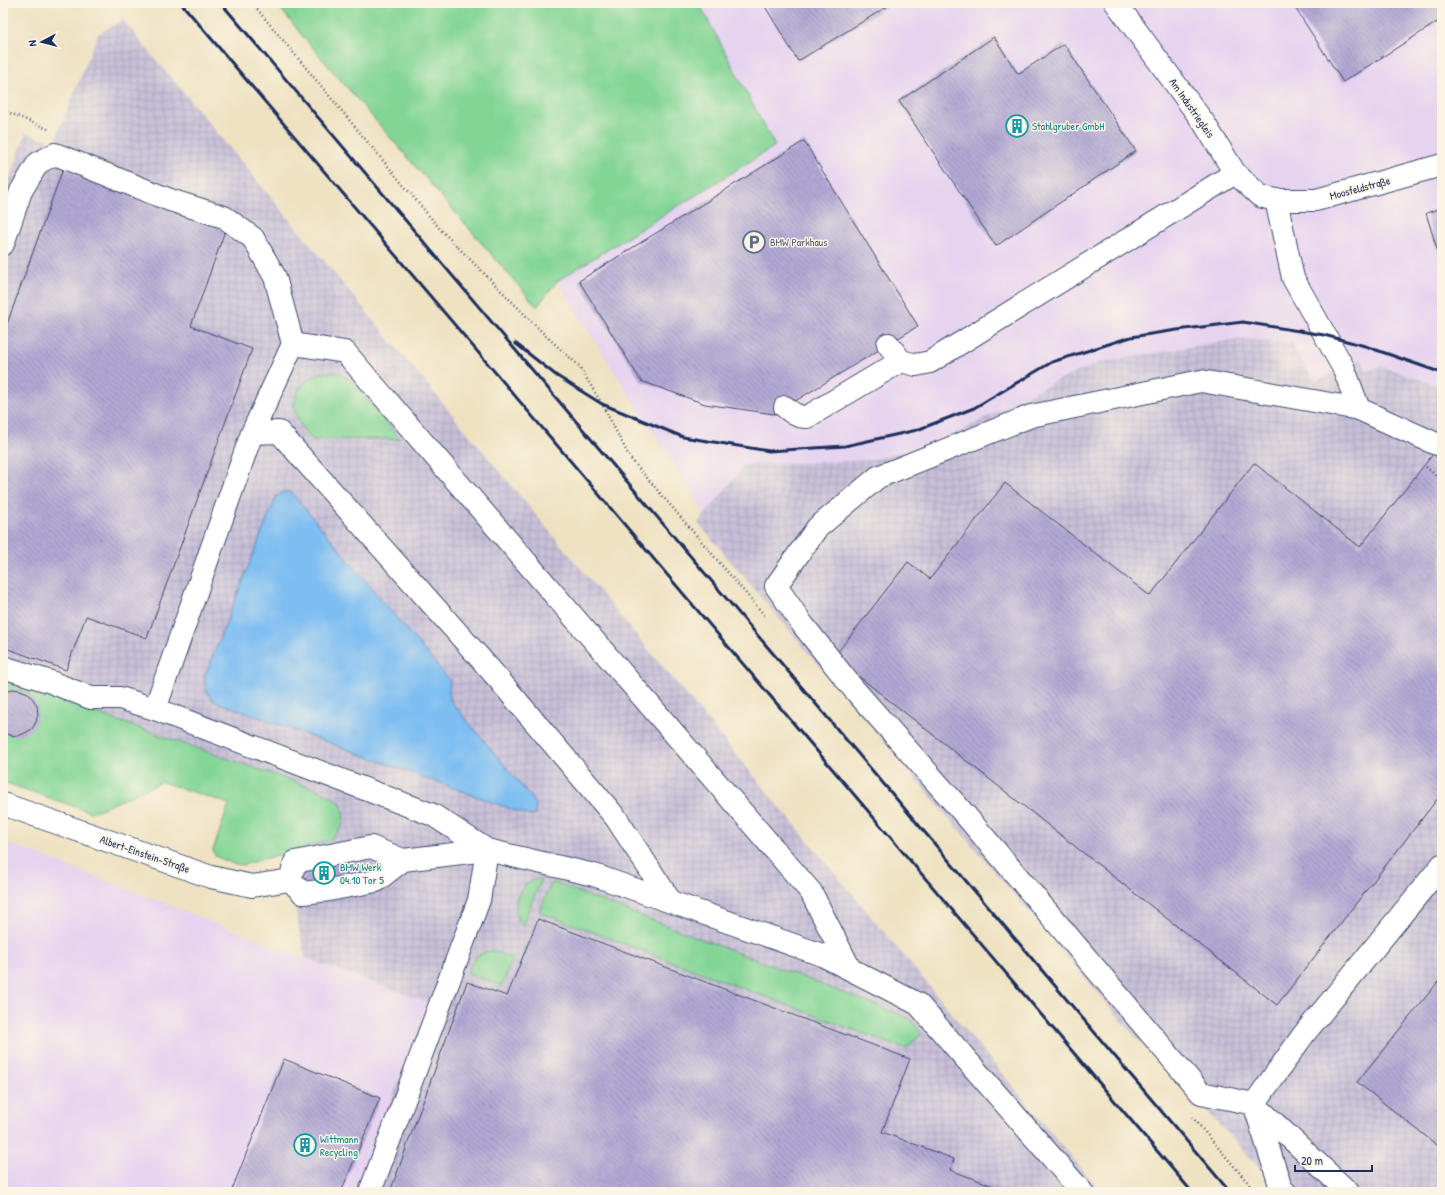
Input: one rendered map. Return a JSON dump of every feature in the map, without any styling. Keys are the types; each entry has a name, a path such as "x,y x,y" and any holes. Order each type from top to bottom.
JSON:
{"street":[{"name":"Am Industriegleis","path":"1116,3 1204,123 1236,173 1260,196 1276,200"},
{"path":"3,244 21,191 38,163 55,154 170,200 224,217 253,238 275,277 294,344 252,433 155,710"},
{"name":"Moosfeldstraße","path":"1276,200 1316,200 1442,165"},
{"path":"888,344 900,361 916,365 930,362 1236,173"},
{"path":"1276,200 1293,278 1344,369 1359,409"},
{"path":"294,344 345,352 811,892 850,968"},
{"path":"785,407 799,417 807,417 900,361"},
{"path":"1348,1192 1254,1104 1201,1093 967,817 852,687 803,625 776,586 817,528 878,477 1031,416 1201,381 1359,409 1434,443 1442,445"},
{"path":"252,433 279,432 495,675 616,818 671,902"},
{"path":"3,667 51,682 91,698 120,698 155,710 433,815 487,850 594,875 822,955 850,968 918,1004 1082,1192"},
{"name":"Albert-Einstein-Straße","path":"3,804 211,877 252,886 290,880"},
{"path":"403,860 376,881 329,890 303,893 290,880 295,862 372,847 403,860 487,850"},
{"path":"370,1192 479,900 487,850"},
{"path":"1254,1104 1304,1034 1442,865"},
{"path":"1254,1104 1281,1188 1285,1192"}],"path":[{"path":"3,110 51,130"}],"shaded area":[{"path":"699,3 1442,3 1442,1192 717,533 557,281 775,146"},
{"path":"123,20 1101,1192 356,1192 429,1003 305,958 282,844 230,792 118,752 3,775 3,198 26,133 54,143 98,34"},
{"path":"1237,339 1291,343 1315,382 1361,359 1367,371 1381,366 1442,387 1442,1192 1283,1192 1132,1033 698,523 745,465 872,460 943,441 1060,379 1102,362"},
{"path":"3,841 305,958 429,1003 356,1192 3,1192"}],"green space":[{"path":"276,3 699,3 775,146 557,281 537,307 305,39"},
{"path":"325,372 339,373 352,381 400,439 313,440 299,422 294,405 295,397 298,391 309,379"},
{"path":"3,681 324,792 341,803 344,815 343,823 339,831 330,840 243,865 233,864 215,856 213,850 229,804 162,782 101,809 90,812 3,782"},
{"path":"535,879 541,880 522,926 516,913 517,900 523,887 528,882"},
{"path":"552,882 909,1018 922,1034 905,1049 539,912"},
{"path":"493,951 513,958 502,986 467,973 476,957 483,953"}],"water":[{"path":"283,492 291,492 450,681 450,700 530,796 536,805 535,815 530,816 214,701 206,691 204,678 276,497"}],"building":[{"path":"763,3 893,3 798,61"},
{"path":"1292,3 1442,3 1442,19 1343,82"},
{"name":"Stahlgruber GmbH","path":"994,37 1018,74 1064,44 1136,151 996,246 899,101"},
{"name":"BMW Parkhaus","path":"804,141 918,326 774,414 705,404 641,381 579,281"},
{"path":"63,169 226,228 191,326 252,349 147,638 86,616 66,670 3,647 3,335"},
{"path":"1442,208 1442,266 1426,213"},
{"path":"1433,454 1442,460 1442,793 1277,1005 834,657 908,562 930,579 1005,483 1150,596 1254,463 1360,547"},
{"path":"13,689 28,693 37,706 38,714 32,729 18,736 3,733 3,693"},
{"name":"BMW Werk 04.10 Tor 5","path":"345,862 347,876 303,883 301,869"},
{"path":"538,919 910,1059 882,1132 954,1159 950,1170 1010,1192 390,1192 467,982 507,996"},
{"path":"1442,977 1442,1149 1357,1082"},
{"name":"Wittmann Recycling","path":"284,1059 380,1098 341,1192 231,1192"}],"railway":[{"path":"181,3 1192,1192"},
{"path":"221,3 1230,1192"},
{"path":"515,343 557,376 602,404 683,437 769,451 845,446 917,430 974,408 1052,362 1131,337 1243,322 1324,335 1365,346 1442,373"}],"place":[{"name":"Stahlgruber GmbH","path":"1017,126"},
{"name":"BMW Parkhaus","path":"754,242"},
{"name":"BMW Werk 04.10 Tor 5","path":"324,873"},
{"name":"Wittmann Recycling","path":"305,1145"}]}
